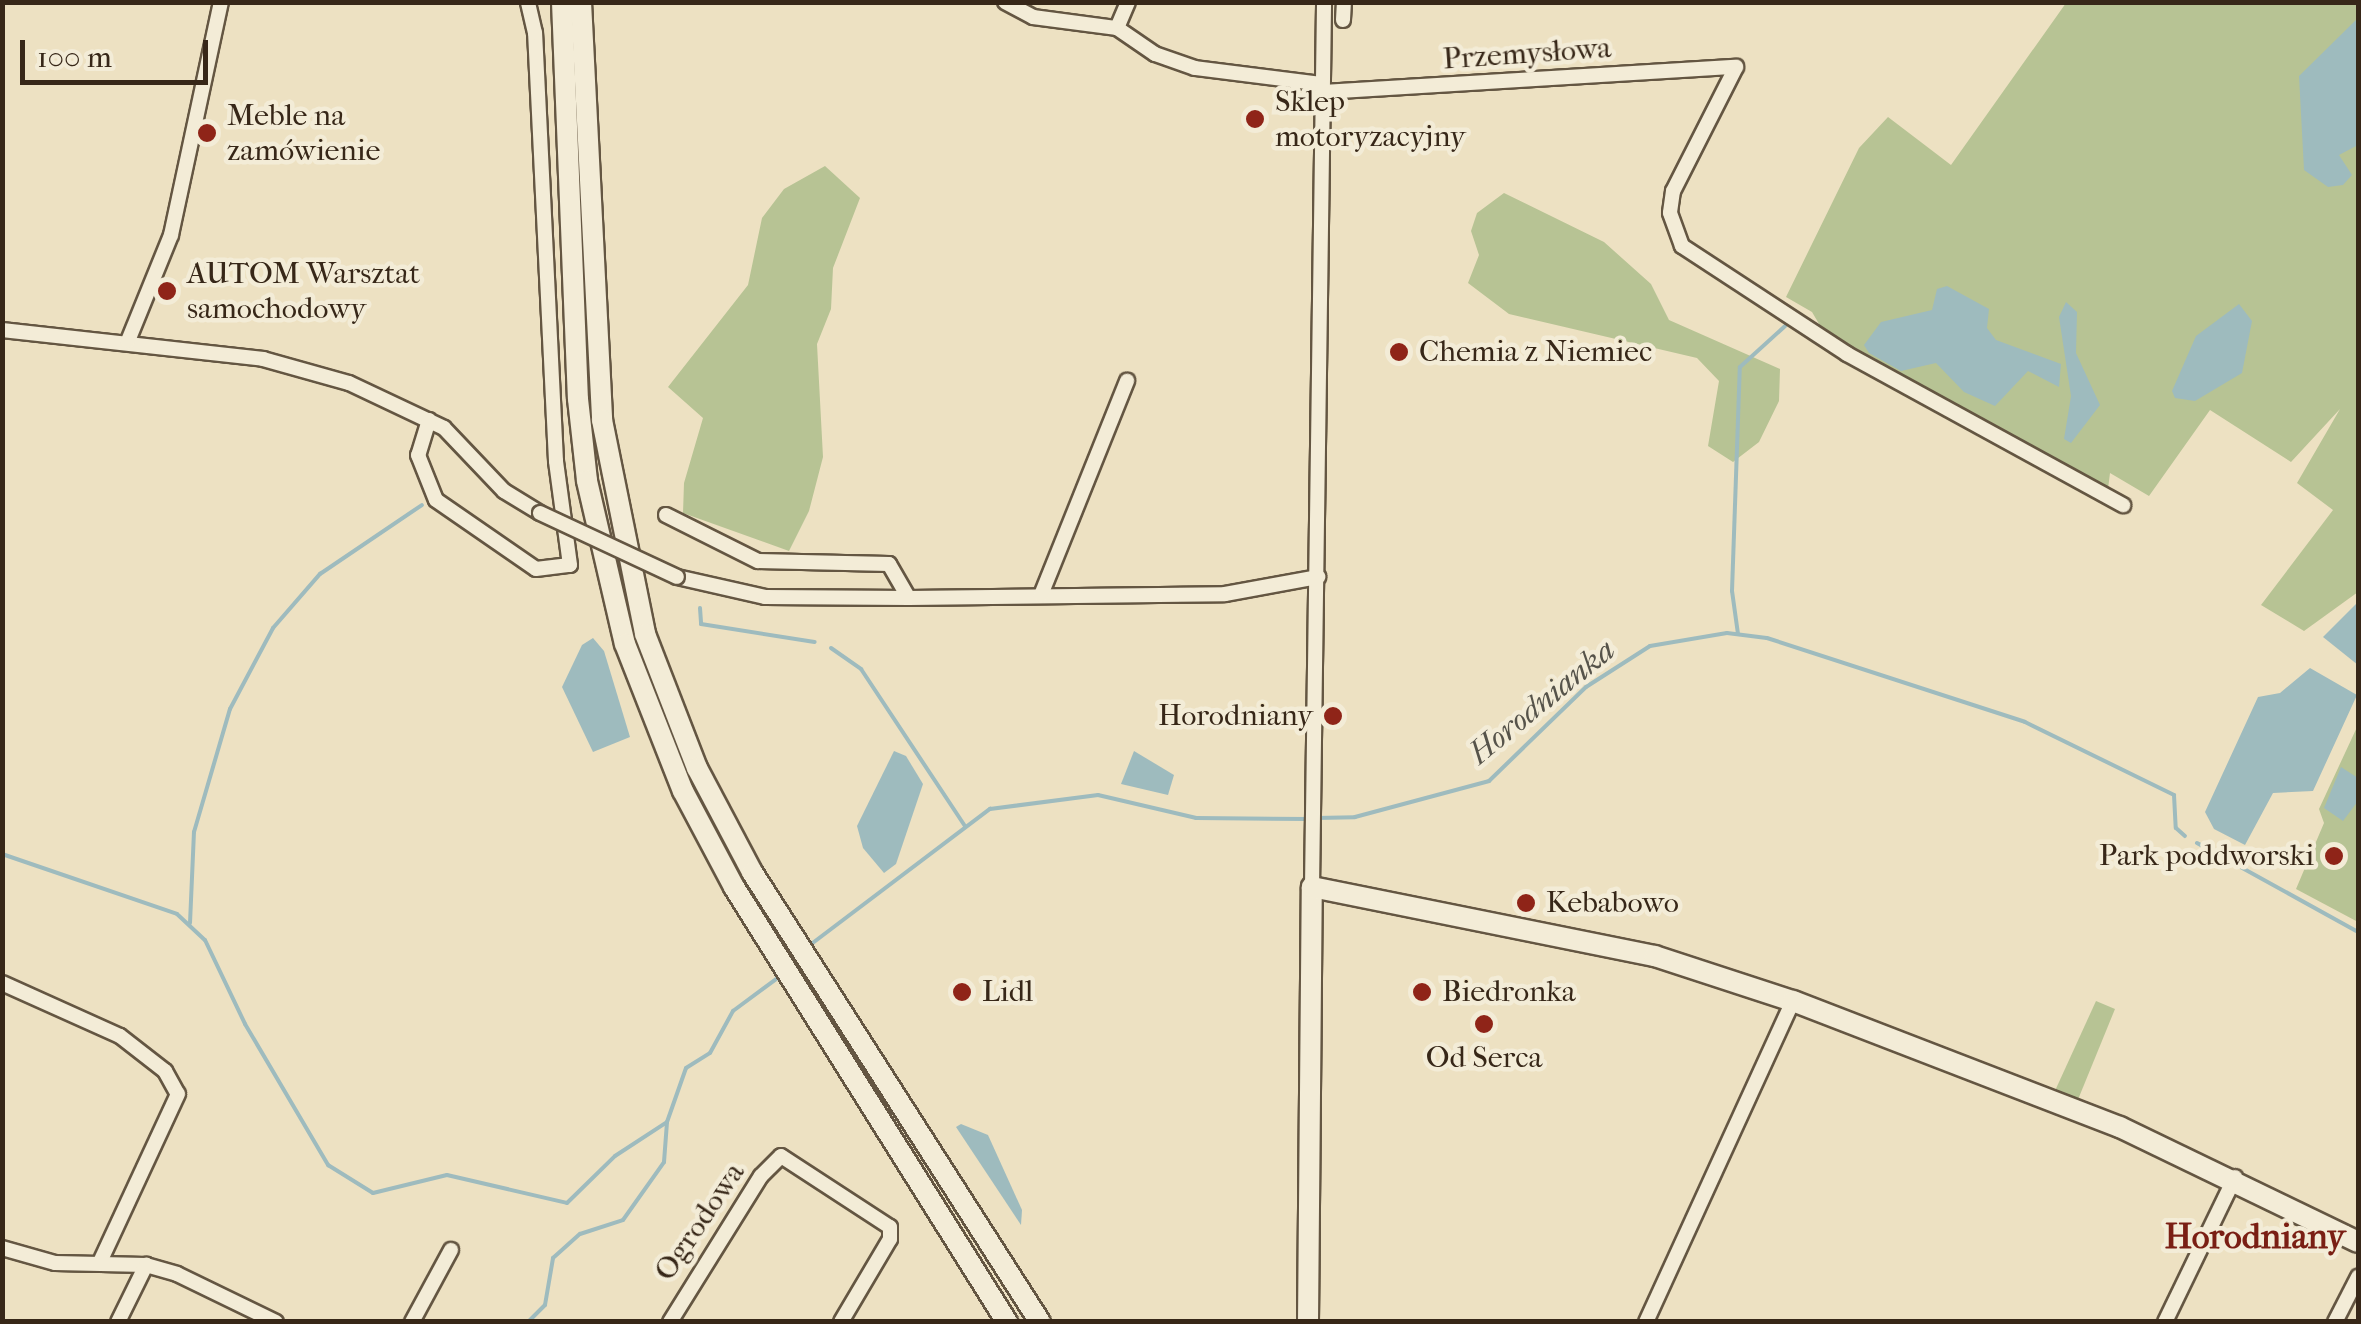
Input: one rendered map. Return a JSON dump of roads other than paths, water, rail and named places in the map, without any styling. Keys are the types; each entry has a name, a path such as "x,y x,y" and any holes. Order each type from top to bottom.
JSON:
{"main road":[{"path":"562,2 578,399 606,578 667,756 770,944 1008,1322"},
{"path":"581,2 602,420 629,572 671,708 697,768 786,927 1040,1322"},
{"path":"1308,1322 1312,887 1655,956 1793,1002 2234,1177 2358,1242"}],"street":[{"path":"128,340 172,236 221,2"},
{"path":"429,420 418,454 436,500 536,569 570,565 556,461 535,33 528,2"},
{"path":"1005,2 1034,18 1117,28 1128,2"},
{"path":"1312,887 1324,2"},
{"path":"1343,20 1344,2"},
{"name":"Przemysłowa","path":"1117,28 1174,62 1322,88 1736,67 1673,192 1670,213 1682,246 1847,354 2122,504"},
{"path":"2,330 128,340 318,372 429,420 504,492 540,513 677,577 765,597 1224,594 1318,577"},
{"path":"1041,594 1127,381"},
{"path":"666,515 758,561 889,564 909,598"},
{"path":"2,983 120,1036 165,1072 178,1094 100,1262"},
{"path":"1646,1322 1793,1002"},
{"name":"Ogrodowa","path":"670,1322 761,1176 781,1156 890,1227 890,1239 841,1322"},
{"path":"2165,1322 2234,1177"},
{"path":"2,1248 55,1263 146,1266 276,1322"},
{"path":"412,1322 451,1250"},
{"path":"118,1322 146,1266"},
{"path":"2355,1322 2337,1318 2358,1277"}],"water":[{"path":"2358,18 2358,145 2339,155 2352,175 2343,185 2328,187 2304,170 2299,76"},
{"path":"1947,286 1989,309 1987,328 1996,340 2061,364 2059,387 2028,371 1995,406 1964,392 1936,363 1901,371 1869,353 1864,345 1881,322 1932,310 1937,289"},
{"path":"2066,302 2077,312 2076,353 2100,405 2071,443 2064,439 2071,396 2059,317"},
{"path":"2239,304 2252,321 2242,373 2195,401 2175,398 2172,391 2196,336"},
{"path":"2358,602 2358,665 2323,637"},
{"path":"593,638 604,651 630,737 593,752 562,687 582,645"},
{"path":"2310,668 2357,695 2313,791 2273,793 2245,845 2214,829 2205,812 2258,697 2280,693"},
{"path":"894,751 906,756 923,784 896,864 884,873 863,848 857,826"},
{"path":"1134,751 1174,775 1168,795 1121,784"},
{"path":"2341,767 2358,778 2358,801 2343,821 2324,808"},
{"path":"961,1124 988,1135 1022,1210 1021,1225 956,1127"}],"waterway":[{"path":"1738,634 1732,591 1740,367 1785,326"},
{"path":"190,923 194,832 230,709 273,628 320,574 422,505"},
{"path":"700,608 701,624 815,642"},
{"name":"Horodnianka","path":"1316,818 1355,817 1489,781 1586,687 1650,646 1727,633 1767,638 2025,722 2174,795 2176,828 2185,836"},
{"path":"831,648 861,669 965,826"},
{"name":"Horodnianka","path":"806,948 990,809 1098,795 1196,818 1307,819"},
{"name":"Horodnianka","path":"2197,843 2358,932"},
{"path":"2,854 177,914 205,940 245,1024 328,1165 373,1193 447,1175 567,1203 615,1156 667,1122"},
{"name":"Horodnianka","path":"528,1322 545,1305 553,1258 580,1234 623,1220 664,1162 667,1122 686,1068 710,1053 733,1011 779,977"}],"place":[{"name":"Sklep motoryzacyjny","path":"1255,119"},
{"name":"Meble na zamówienie","path":"207,133"},
{"name":"AUTOM Warsztat samochodowy","path":"167,291"},
{"name":"Chemia z Niemiec","path":"1399,352"},
{"name":"Horodniany","path":"1333,716"},
{"name":"Park poddworski","path":"2334,856"},
{"name":"Kebabowo","path":"1526,903"},
{"name":"Lidl","path":"962,992"},
{"name":"Biedronka","path":"1422,992"},
{"name":"Od Serca","path":"1484,1024"}],"district":[{"name":"Horodniany","path":"2255,1237"}]}
